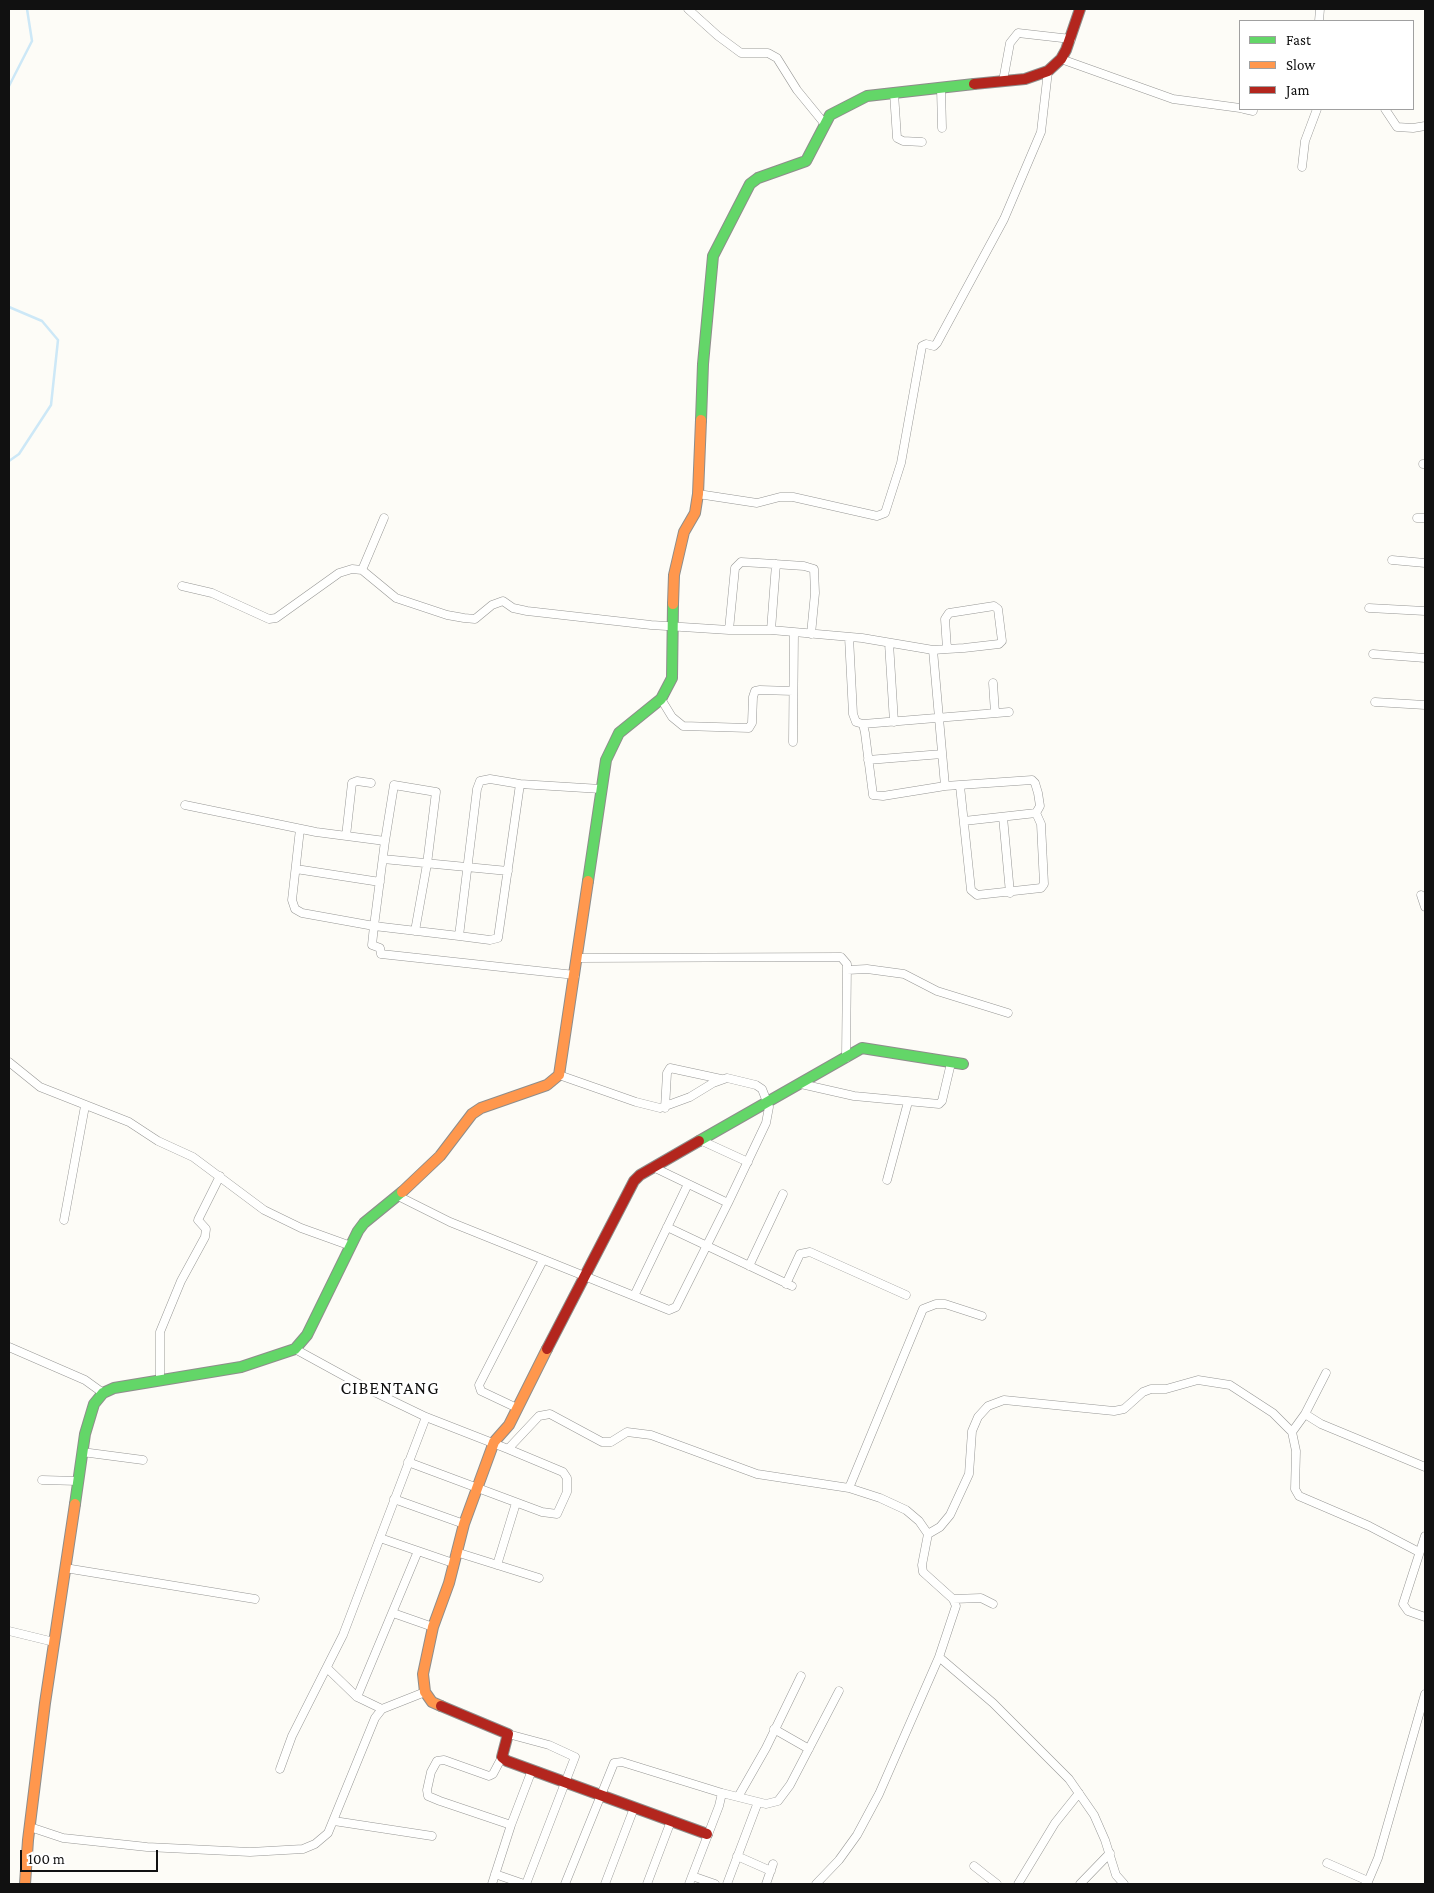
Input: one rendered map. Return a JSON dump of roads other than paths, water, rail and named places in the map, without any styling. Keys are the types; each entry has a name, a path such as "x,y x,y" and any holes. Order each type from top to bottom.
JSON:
{"street":[{"path":"688,9 718,36 741,53 768,53 777,58 796,90 824,123"},
{"path":"25,1884 30,1827 54,1642 82,1452 94,1404 103,1393 114,1388 241,1368 295,1349 307,1335 358,1231 364,1224 398,1196 440,1156 472,1114 481,1108 547,1085 559,1075 578,958 606,760 619,732 662,699 672,678 674,575 684,532 695,513 698,494 703,364 713,256 717,244 752,181 806,161 824,123 838,109 862,98 1025,79 1048,71 1061,59 1071,39 1080,9"},
{"path":"1003,81 1010,43 1018,33 1071,39"},
{"path":"1061,59 1173,99 1239,108"},
{"path":"698,494 757,504 780,497 793,497 876,516 885,513 901,463 922,346 926,344 934,346 937,342 1004,219 1041,132 1048,71"},
{"path":"941,88 942,128"},
{"path":"894,93 897,138 903,142 922,142"},
{"path":"1248,110 1253,112"},
{"path":"1302,167 1305,141 1317,110"},
{"path":"1386,110 1397,127 1413,128 1425,126"},
{"path":"362,570 384,518"},
{"path":"1392,560 1425,563"},
{"path":"729,630 736,567 741,562 809,566 815,571 811,634"},
{"path":"771,630 776,564"},
{"path":"182,586 212,593 269,618 276,618 339,573 349,569 362,570 396,598 447,615 476,618 492,604 503,601 513,608 527,611 672,626 729,630 771,630 849,637 933,650 946,649 1001,643 998,609 994,606 949,613 945,619 946,649"},
{"path":"1369,608 1425,611"},
{"path":"793,742 794,632"},
{"path":"849,637 853,714 856,722 863,724 894,722 1009,712"},
{"path":"889,643 894,722"},
{"path":"933,650 945,786"},
{"path":"1374,654 1425,658"},
{"path":"993,684 995,713"},
{"path":"662,699 672,717 683,726 749,728 752,723 755,691 793,691"},
{"path":"1375,702 1425,705"},
{"path":"863,724 872,792 875,796 945,786 1032,780 1035,782 1040,806 1036,813"},
{"path":"868,760 942,754"},
{"path":"346,836 350,787 357,780 370,783"},
{"path":"459,936 477,786 483,780 490,780 520,784 601,789"},
{"path":"300,829 292,900 295,909 302,914 374,926 490,940 498,938 520,784"},
{"path":"415,931 427,864 436,795 433,790 394,785 372,946 380,948 381,954 575,975"},
{"path":"960,786 973,892 977,895 1038,890 1044,884 1041,824 1036,813"},
{"path":"186,805 300,829 385,841"},
{"path":"964,821 1036,813"},
{"path":"1003,817 1010,893"},
{"path":"383,859 508,871"},
{"path":"296,869 380,882"},
{"path":"1421,894 1425,907"},
{"path":"578,958 826,956 844,959 847,964 846,1058"},
{"path":"847,970 867,969 904,974 937,991 1008,1013"},
{"path":"495,1874 525,1884 567,1783 575,1757 574,1754 508,1734 434,1705 425,1692 423,1674 433,1627 449,1584 464,1524 494,1442 509,1425 584,1275 634,1181 653,1167 700,1140 866,1048 962,1064"},
{"path":"9,1062 40,1087 129,1122 158,1141 192,1157 264,1210 301,1228 351,1246"},
{"path":"801,1084 854,1096 936,1105 941,1103 951,1062"},
{"path":"398,1196 450,1222 667,1310 676,1307 708,1245 766,1123 769,1111 762,1089 756,1085 670,1068 667,1073 665,1108"},
{"path":"559,1075 636,1102 665,1108 690,1097 722,1079"},
{"path":"888,1180 908,1102"},
{"path":"64,1220 85,1106"},
{"path":"700,1140 748,1162"},
{"path":"653,1167 728,1203"},
{"path":"160,1381 160,1332 181,1281 204,1238 206,1229 198,1220 220,1176"},
{"path":"634,1296 688,1184"},
{"path":"749,1266 783,1194"},
{"path":"667,1227 789,1285 800,1254 810,1252 906,1295"},
{"path":"517,1408 481,1391 479,1387 543,1260"},
{"path":"849,1488 923,1309 936,1304 945,1304 982,1316"},
{"path":"9,1349 85,1380 103,1393"},
{"path":"295,1349 368,1389 426,1416 494,1442 563,1472 567,1478 567,1492 557,1514 542,1512 408,1462"},
{"path":"1292,1432 1305,1414 1326,1373"},
{"path":"928,1534 940,1527 950,1515 969,1474 970,1439 978,1417 988,1406 998,1400 1114,1411 1124,1409 1151,1389 1166,1389 1198,1380 1209,1380 1230,1385 1273,1413 1292,1432 1296,1451 1295,1489 1299,1496 1343,1514 1420,1552"},
{"path":"508,1449 539,1416 550,1414 602,1442 611,1442 627,1432 651,1435 757,1474 849,1488 880,1498 906,1510 919,1521 928,1534 922,1565 923,1572 953,1599 955,1612 939,1657 879,1794 857,1835 839,1860 816,1884"},
{"path":"1305,1414 1321,1424 1425,1467"},
{"path":"280,1769 292,1736 343,1635 426,1416"},
{"path":"82,1452 144,1460"},
{"path":"42,1480 78,1481"},
{"path":"394,1499 464,1524"},
{"path":"496,1565 516,1502"},
{"path":"1425,1536 1403,1604 1408,1611 1425,1618"},
{"path":"380,1538 453,1563"},
{"path":"357,1697 418,1551"},
{"path":"456,1552 539,1578"},
{"path":"65,1568 255,1599"},
{"path":"953,1599 981,1598 993,1604"},
{"path":"393,1613 433,1627"},
{"path":"9,1631 54,1642"},
{"path":"939,1657 993,1703 1069,1779 1094,1815 1110,1853 1116,1875 1124,1884"},
{"path":"327,1668 357,1697 382,1709"},
{"path":"738,1797 801,1676"},
{"path":"565,1884 612,1766 618,1761 722,1793 766,1804 778,1801 790,1785 839,1691"},
{"path":"30,1827 73,1839 147,1847 262,1852 303,1849 315,1844 328,1833 375,1718 382,1709 425,1692"},
{"path":"1328,1863 1368,1882 1378,1858 1425,1694"},
{"path":"774,1730 809,1748"},
{"path":"508,1734 502,1757 492,1774 489,1776 444,1760 437,1761 430,1772 427,1790 428,1796 511,1826"},
{"path":"502,1757 532,1770 707,1834"},
{"path":"492,1884 532,1770"},
{"path":"689,1884 707,1834 720,1806 722,1793"},
{"path":"1018,1884 1054,1823 1079,1793"},
{"path":"728,1884 758,1802"},
{"path":"605,1884 634,1808"},
{"path":"334,1821 432,1836"},
{"path":"647,1884 671,1821"},
{"path":"1080,1884 1110,1853"},
{"path":"737,1856 772,1867 766,1884"},
{"path":"974,1866 997,1884"},
{"path":"692,1876 715,1884"}],"waterway":[{"path":"9,86 32,41 27,9"},
{"path":"9,307 42,321 58,340 51,405 19,454 9,461"}],"district":[{"name":"CIBENTANG","path":"390,1388"}]}
